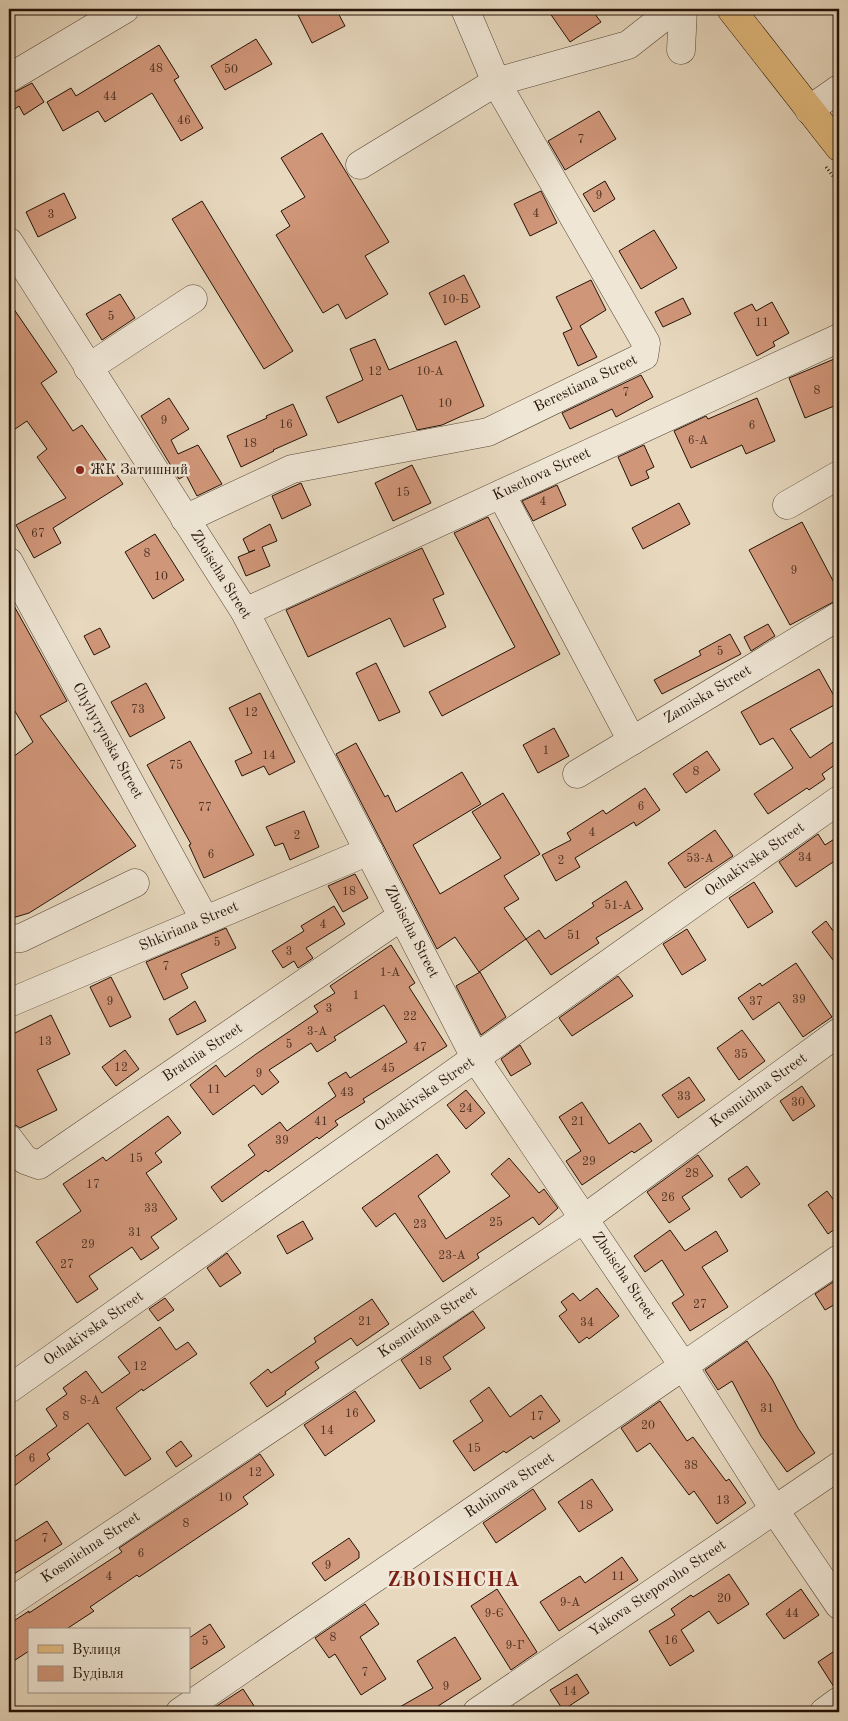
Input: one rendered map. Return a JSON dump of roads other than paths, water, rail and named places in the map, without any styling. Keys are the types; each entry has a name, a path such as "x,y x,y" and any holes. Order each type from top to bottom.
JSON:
{"main road":[{"path":"731,9 839,147"}],"street":[{"path":"9,78 125,9"},
{"name":"Berestiana Street","path":"185,519 292,469 488,432 644,356 646,343 496,82 465,9"},
{"path":"360,165 496,82 628,45 674,9"},
{"path":"681,50 683,9"},
{"path":"809,110 839,88"},
{"name":"Zboischa Street","path":"9,242 245,612 476,1059 585,1218 684,1367 774,1509 839,1605"},
{"path":"88,368 193,299"},
{"name":"Kuschova Street","path":"245,612 839,338"},
{"path":"787,505 839,475"},
{"path":"501,494 632,741"},
{"name":"Chyhyrynska Street","path":"9,562 205,920"},
{"name":"Zamiska Street","path":"577,774 839,616"},
{"name":"Ochakivska Street","path":"9,1389 839,800"},
{"name":"Shkiriana Street","path":"9,1003 369,851"},
{"path":"9,940 21,938 135,883"},
{"name":"Bratnia Street","path":"9,1139 25,1160 39,1166 402,916"},
{"name":"Kosmichna Street","path":"9,1603 585,1218 839,1032"},
{"name":"Rubinova Street","path":"180,1712 839,1259"},
{"name":"Yakova Stepovoho Street","path":"477,1712 839,1466"},
{"path":"824,1712 839,1702"}],"place":[{"name":"ЖК Затишний","path":"80,470"}],"district":[{"name":"ZBOISHCHA","path":"454,1581"}]}
